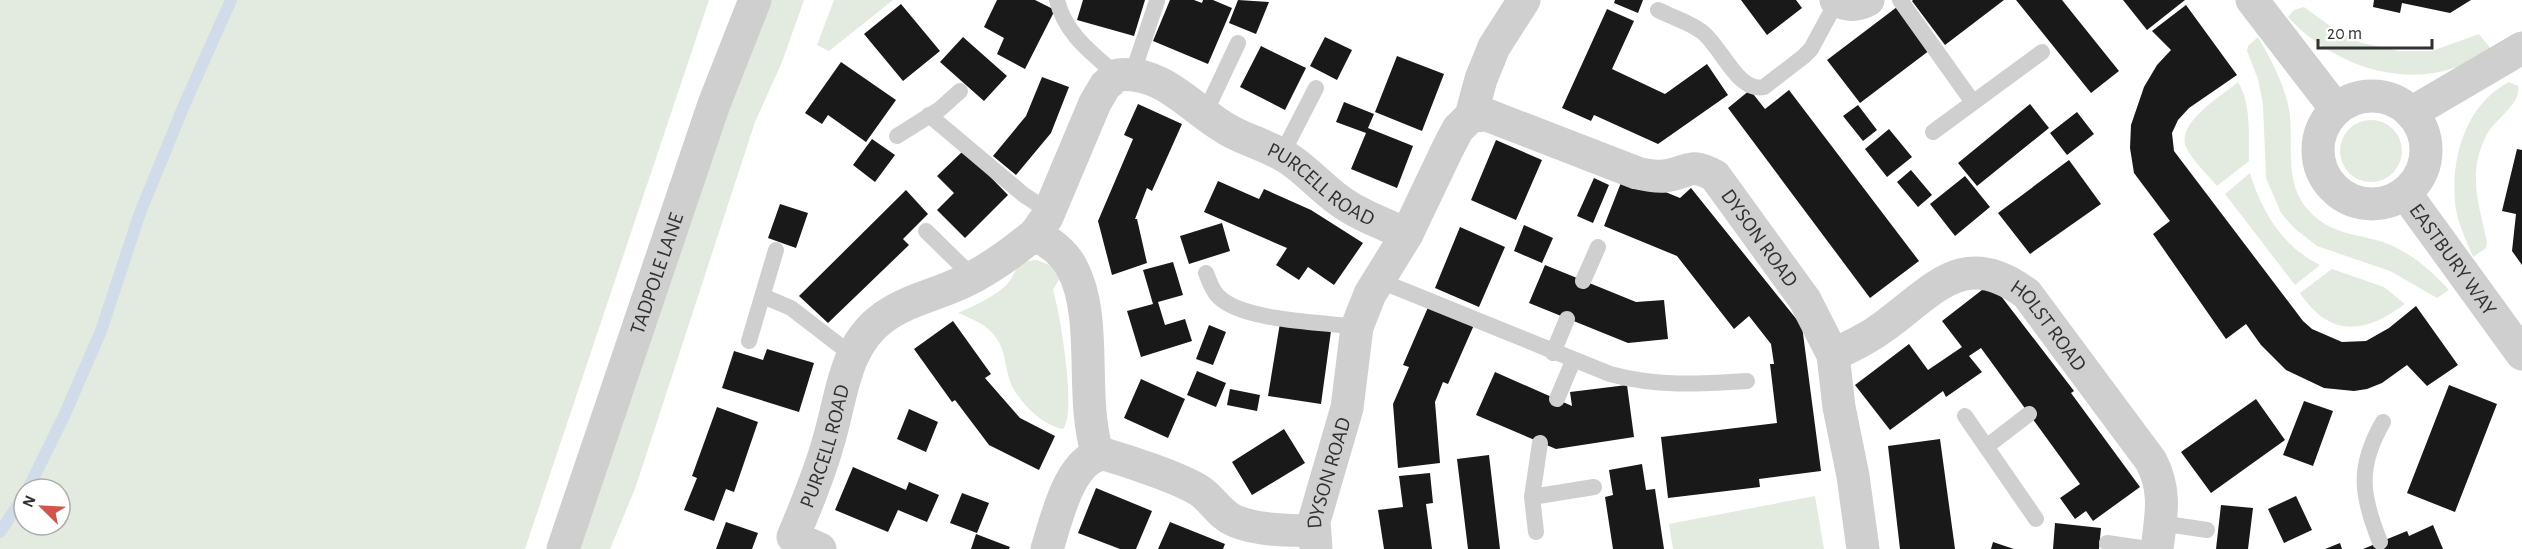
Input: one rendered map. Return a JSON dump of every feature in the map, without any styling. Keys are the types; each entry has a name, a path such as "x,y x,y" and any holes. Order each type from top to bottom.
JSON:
{"street":[{"name":"TADPOLE LANE","path":"563,549 714,104 755,0"},
{"path":"1407,234 1458,129 1471,116 1481,79 1494,47 1524,0"},
{"path":"1837,0 1848,5 1861,4 1868,0"},
{"path":"2252,0 2336,109 2351,101 2374,97 2398,103 2411,113 2522,48"},
{"name":"PURCELL ROAD","path":"801,545 852,355 867,332 893,311 973,277 1006,258 1042,223 1105,86 1125,75 1173,90 1232,132 1282,154 1342,203 1407,234"},
{"name":"EASTBURY WAY","path":"2336,109 2323,130 2318,154 2322,170 2330,185 2342,196 2374,205 2390,202 2405,194 2417,180 2424,164 2426,146 2422,128 2411,113"},
{"name":"DYSON ROAD","path":"1471,116 1487,115 1637,173 1653,177 1666,176 1688,168 1696,168 1714,176 1805,300 1833,355 1839,407 1853,476 1863,549"},
{"name":"EASTBURY WAY","path":"2405,194 2522,354"},
{"path":"1042,223 1049,242 1072,267 1083,297 1089,410 1098,455"},
{"name":"DYSON ROAD","path":"1315,540 1318,506 1347,408 1357,327 1378,280 1407,234"},
{"name":"HOLST ROAD","path":"1833,355 1863,342 1936,286 1963,273 1979,272 2005,279 2026,294 2077,377 2151,461 2159,477 2162,492 2155,540"},
{"path":"1047,549 1071,482 1084,464 1098,455 1116,458 1193,487 1225,516 1239,522 1315,540"}],"lane":[{"name":"PURCELL ROAD","path":"1057,0 1062,20 1073,36 1125,75"},
{"path":"1658,10 1700,30 1712,41 1744,82 1754,89 1764,87 1803,57 1822,32 1837,0"},
{"path":"1900,0 1972,101"},
{"path":"1125,75 1157,1"},
{"path":"1205,113 1238,43"},
{"path":"1933,132 1972,101 2042,52"},
{"path":"1282,154 1316,88"},
{"path":"897,136 960,91"},
{"path":"929,115 1024,195 1042,223"},
{"path":"926,231 973,277"},
{"path":"1583,280 1598,247"},
{"path":"749,341 776,250"},
{"path":"1206,273 1219,298 1242,311 1357,327"},
{"path":"1378,280 1553,353 1610,374 1650,383 1674,385 1748,381"},
{"name":"PURCELL ROAD","path":"763,296 791,308 852,355"},
{"path":"1553,353 1567,319"},
{"path":"1557,399 1573,361"},
{"path":"1986,447 2030,414"},
{"path":"1965,416 2036,519"},
{"path":"2380,542 2369,514 2363,476 2372,441 2383,422"},
{"path":"1536,532 1532,497 1540,443"},
{"path":"1532,497 1594,487"},
{"path":"2107,543 2155,540 2207,530"}],"shaded area":[{"path":"0,0 709,0 525,549 0,549"},
{"path":"763,0 804,0 782,62 755,122 636,486 610,549 574,549"},
{"path":"834,0 893,0 829,51 817,45"},
{"path":"2304,7 2341,34 2362,43 2399,51 2432,51 2479,34 2491,49 2459,66 2432,73 2409,75 2386,72 2343,58 2304,33 2288,17 2294,10"},
{"path":"2258,37 2287,99 2291,164 2296,190 2302,202 2320,221 2336,230 2383,242 2411,256 2449,290 2437,298 2390,271 2317,246 2294,228 2281,213 2266,178 2263,104 2258,79 2247,51 2248,46"},
{"path":"2238,82 2247,110 2249,161 2217,186 2187,149 2185,140 2187,130 2201,111"},
{"path":"2509,82 2518,86 2516,99 2486,136 2477,163 2476,189 2487,242 2486,248 2473,257 2456,210 2454,192 2458,155 2463,137 2481,105"},
{"path":"2365,120 2377,120 2393,129 2400,139 2402,151 2400,163 2393,173 2377,182 2365,182 2354,177 2345,168 2340,157 2340,145 2345,134 2354,125"},
{"path":"2250,173 2260,201 2275,227 2295,248 2320,265 2295,285 2225,194"},
{"path":"1037,260 1050,265 1061,276 1053,290 1063,340 1068,384 1067,419 1063,429 1040,418 1020,398 1011,384 1002,349 993,334 980,323 958,313 998,292 1023,263"},
{"path":"2332,269 2384,287 2405,304 2390,314 2362,326 2349,327 2323,318 2311,308 2300,293"},
{"path":"1815,496 1824,549 1673,549 1669,524"}],"building":[{"path":"997,0 1035,0 1055,10 1025,69 997,54 1004,38 984,27"},
{"path":"1083,0 1145,0 1134,36 1077,20"},
{"path":"1170,0 1194,0 1202,3 1203,0 1213,0 1232,8 1208,64 1153,41"},
{"path":"1238,0 1269,2 1256,34 1229,23"},
{"path":"1615,0 1643,0 1638,13 1614,3"},
{"path":"1741,0 1796,0 1802,8 1767,35"},
{"path":"1913,0 2004,0 1945,45"},
{"path":"2016,0 2062,0 2119,71 2091,93"},
{"path":"2123,0 2185,0 2147,30"},
{"path":"2374,0 2471,0 2450,13 2402,3 2400,13 2373,7"},
{"path":"901,4 940,51 903,81 864,34"},
{"path":"2186,5 2237,75 2189,108 2178,120 2172,133 2174,151 2303,321 2312,329 2342,342 2366,341 2389,328 2416,306 2458,365 2427,386 2407,365 2382,383 2367,389 2354,391 2324,388 2286,370 2261,345 2246,324 2226,339 2153,234 2170,221 2134,173 2130,148 2131,125 2144,87 2157,65 2171,50 2152,31"},
{"path":"1897,7 1930,50 1860,103 1827,60"},
{"path":"1607,9 1634,21 1612,69 1665,94 1707,64 1728,95 1658,144 1594,115 1591,121 1562,108"},
{"path":"963,37 1007,76 984,101 940,62"},
{"path":"1325,37 1352,50 1337,80 1310,66"},
{"path":"1261,46 1306,68 1285,110 1240,87"},
{"path":"1397,56 1444,74 1422,131 1375,112"},
{"path":"841,62 896,100 866,142 828,115 822,124 805,113"},
{"path":"1042,77 1069,87 1051,133 1016,175 993,156 1026,116"},
{"path":"1750,90 1765,109 1789,90 1919,261 1870,298 1728,108"},
{"path":"1344,102 1374,114 1368,128 1413,146 1397,188 1351,169 1366,133 1336,122"},
{"path":"1138,104 1182,124 1152,191 1147,188 1135,219 1137,219 1147,263 1112,275 1098,221 1133,139 1124,135"},
{"path":"2030,104 2049,128 1977,186 1958,163"},
{"path":"1858,105 1877,130 1863,141 1843,116"},
{"path":"2077,112 2094,134 2067,155 2050,133"},
{"path":"1889,129 1912,157 1887,177 1865,149"},
{"path":"872,139 895,155 875,182 853,165"},
{"path":"1496,140 1542,160 1516,220 1471,200"},
{"path":"2517,149 2522,150 2522,265 2512,251 2516,214 2502,211"},
{"path":"964,150 1008,195 965,238 937,210 954,193 937,176"},
{"path":"2069,160 2101,204 2030,254 1998,213"},
{"path":"1911,170 1932,195 1918,207 1897,182"},
{"path":"1624,175 1680,198 1691,188 1802,326 1821,471 1759,479 1760,487 1668,498 1661,437 1777,423 1770,364 1774,364 1771,344 1749,316 1734,329 1677,256 1604,226"},
{"path":"1965,176 1990,207 1955,236 1930,204"},
{"path":"1594,178 1609,185 1593,223 1577,216"},
{"path":"1218,181 1259,199 1264,189 1311,210 1363,243 1334,285 1308,267 1299,280 1276,265 1287,248 1204,212"},
{"path":"906,190 928,214 903,239 909,245 828,323 799,296"},
{"path":"780,204 808,213 796,248 768,238"},
{"path":"1222,223 1230,251 1189,264 1180,236"},
{"path":"1524,225 1553,238 1542,263 1514,251"},
{"path":"1460,227 1505,247 1479,307 1435,288"},
{"path":"1173,262 1183,295 1158,302 1165,325 1185,319 1192,341 1141,357 1127,311 1153,304 1143,270"},
{"path":"1545,265 1636,302 1664,300 1668,339 1628,343 1529,303"},
{"path":"1991,283 2074,391 2071,393 2140,487 2093,521 2086,511 2075,519 2060,498 2080,484 1981,348 1969,356 1982,372 1946,397 1943,391 1890,430 1855,385 1909,344 1928,370 1962,347 1942,321"},
{"path":"1429,305 1474,325 1448,384 1443,382 1435,402 1440,463 1398,468 1393,404 1409,367 1403,365"},
{"path":"953,321 991,374 985,378 1020,418 1055,436 1039,470 989,445 955,400 952,402 914,349"},
{"path":"1280,323 1331,331 1321,404 1268,396"},
{"path":"1209,325 1226,332 1213,365 1196,359"},
{"path":"767,349 814,363 799,412 722,388 734,351 763,360"},
{"path":"1197,371 1226,383 1216,407 1187,395"},
{"path":"1495,372 1572,406 1570,392 1627,385 1634,437 1556,449 1476,415"},
{"path":"1141,379 1185,399 1168,438 1124,418"},
{"path":"2449,385 2497,404 2455,512 2407,493"},
{"path":"1230,389 1260,395 1257,411 1227,405"},
{"path":"2256,399 2285,440 2211,493 2181,452"},
{"path":"2304,401 2333,411 2313,466 2283,455"},
{"path":"717,407 758,422 734,492 726,489 714,521 684,510 697,478 692,476"},
{"path":"909,409 938,422 926,452 897,439"},
{"path":"1284,429 1305,463 1252,495 1232,462"},
{"path":"1940,439 1955,549 1900,549 1888,446"},
{"path":"1489,455 1500,549 1468,549 1457,459"},
{"path":"1642,464 1646,490 1655,489 1664,549 1613,549 1605,497 1613,495 1609,470"},
{"path":"853,467 906,490 909,482 939,495 927,522 898,510 888,532 835,510"},
{"path":"1430,473 1433,503 1426,504 1432,549 1384,549 1378,510 1403,507 1399,476"},
{"path":"1096,488 1152,511 1136,549 1120,549 1078,533"},
{"path":"962,493 989,503 977,533 950,523"},
{"path":"2296,496 2312,530 2284,543 2268,509"},
{"path":"2221,505 2253,508 2248,549 2216,549"},
{"path":"726,522 758,533 752,549 716,549"},
{"path":"1170,522 1225,544 1223,549 1158,549"},
{"path":"2055,523 2101,528 2099,549 2053,549"},
{"path":"2433,525 2443,549 2363,549 2407,531 2409,536"},
{"path":"976,534 1010,547 1009,549 971,549"},
{"path":"1993,542 2014,549 1991,549"},
{"path":"2340,543 2342,549 2325,549"}],"waterway":[{"path":"34,477 64,416 101,331 140,213 185,103 231,0"},
{"path":"0,532 12,514"}]}
